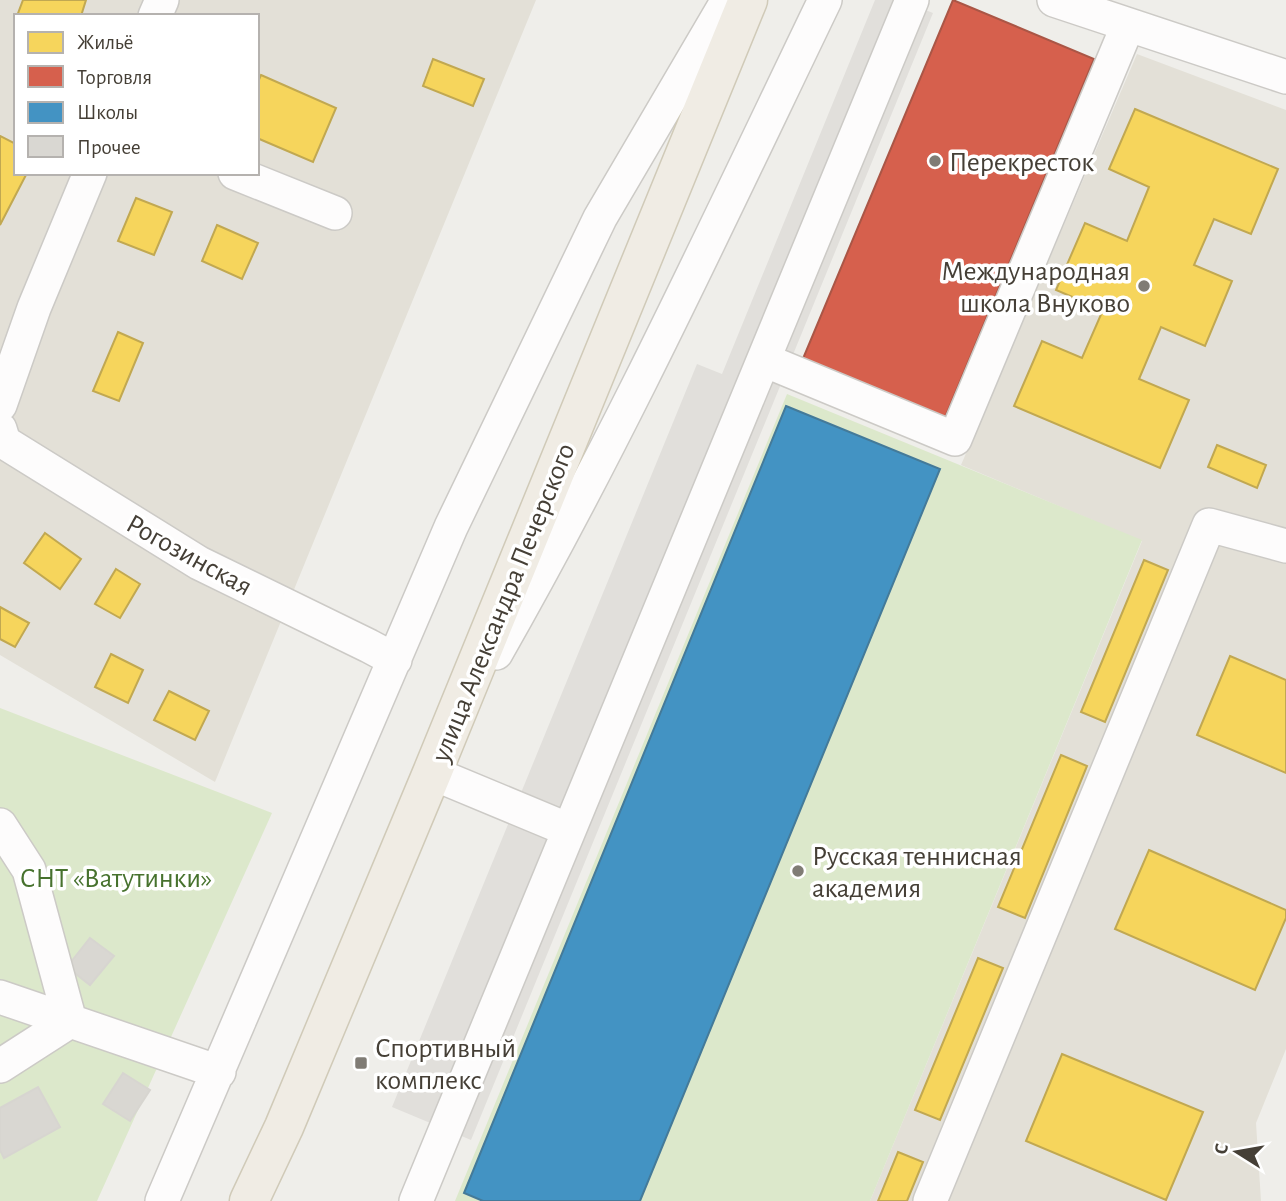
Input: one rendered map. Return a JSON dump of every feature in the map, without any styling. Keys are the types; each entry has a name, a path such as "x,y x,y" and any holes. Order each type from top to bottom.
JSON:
{"main road":[{"name":"улица Александра Печерского","path":"249,1201 284,1127 432,774 748,0"}],"street":[{"path":"162,1201 451,527 600,218 728,0"},
{"path":"447,737 542,572 632,400 825,0"},
{"path":"416,1201 912,0"},
{"path":"1054,0 1286,77"},
{"path":"764,360 954,439 1128,25"},
{"path":"0,405 34,307 89,175"},
{"path":"240,175 335,213"},
{"name":"Рогозинская","path":"0,429 4,442 199,563 395,660"},
{"path":"930,1201 1209,525 1286,546"},
{"path":"432,774 569,830"},
{"path":"0,825 29,870 70,1021"},
{"path":"0,997 219,1072"},
{"path":"0,1066 70,1021"}],"shaded area":[{"path":"0,0 536,0 215,782 0,655"},
{"path":"875,0 900,0 933,13 471,1140 392,1107 697,364 722,374"},
{"path":"1137,54 1286,110 1286,1049 1256,1123 1261,1201 870,1201 1142,541 961,465"}],"green space":[{"name":"Русская теннисная академия","path":"787,394 1142,540 870,1201 455,1201"},
{"name":"СНТ «Ватутинки»","path":"0,708 272,813 97,1201 0,1201"}],"building: Жильё":[{"path":"23,0 86,0 82,14 18,14"},
{"path":"433,59 484,79 473,106 423,86"},
{"path":"261,75 336,108 313,162 259,139"},
{"name":"Международная школа Внуково","path":"1135,109 1278,169 1251,234 1214,219 1194,265 1232,281 1205,346 1161,327 1139,379 1189,400 1160,468 1014,406 1042,341 1082,358 1103,310 1056,290 1085,223 1127,241 1149,187 1109,169"},
{"path":"0,136 14,143 14,175 26,175 0,225"},
{"path":"136,198 172,212 154,255 118,241"},
{"path":"217,225 258,243 242,279 202,261"},
{"path":"118,332 143,343 119,401 93,391"},
{"path":"1217,445 1266,465 1257,488 1208,467"},
{"path":"45,533 81,559 60,589 24,563"},
{"path":"1144,560 1168,570 1105,722 1081,712"},
{"path":"116,569 140,584 120,618 95,604"},
{"path":"0,607 29,623 15,647 0,639"},
{"path":"111,654 143,670 128,703 95,687"},
{"path":"1230,656 1286,680 1286,773 1197,735"},
{"path":"169,691 209,711 195,740 154,720"},
{"path":"1061,755 1087,766 1025,918 998,907"},
{"path":"1149,850 1286,910 1286,918 1255,990 1115,929"},
{"path":"978,958 1003,968 940,1120 915,1110"},
{"path":"1062,1054 1203,1112 1166,1200 1026,1141"},
{"path":"898,1152 923,1162 907,1201 878,1201"}],"building: Торговля":[{"path":"953,0 1094,59 944,420 802,361"}],"building: Школы":[{"path":"786,406 940,469 640,1201 483,1201 464,1193"}],"building: Прочее":[{"path":"90,938 114,956 90,985 67,967"},
{"path":"123,1073 150,1090 130,1121 103,1104"},
{"path":"38,1087 60,1127 4,1158 0,1150 0,1108"}],"place":[{"name":"Перекресток","path":"935,161"},
{"name":"Международная школа Внуково","path":"1144,286"},
{"name":"Русская теннисная академия","path":"798,871"},
{"name":"Спортивный комплекс","path":"361,1063"}]}
